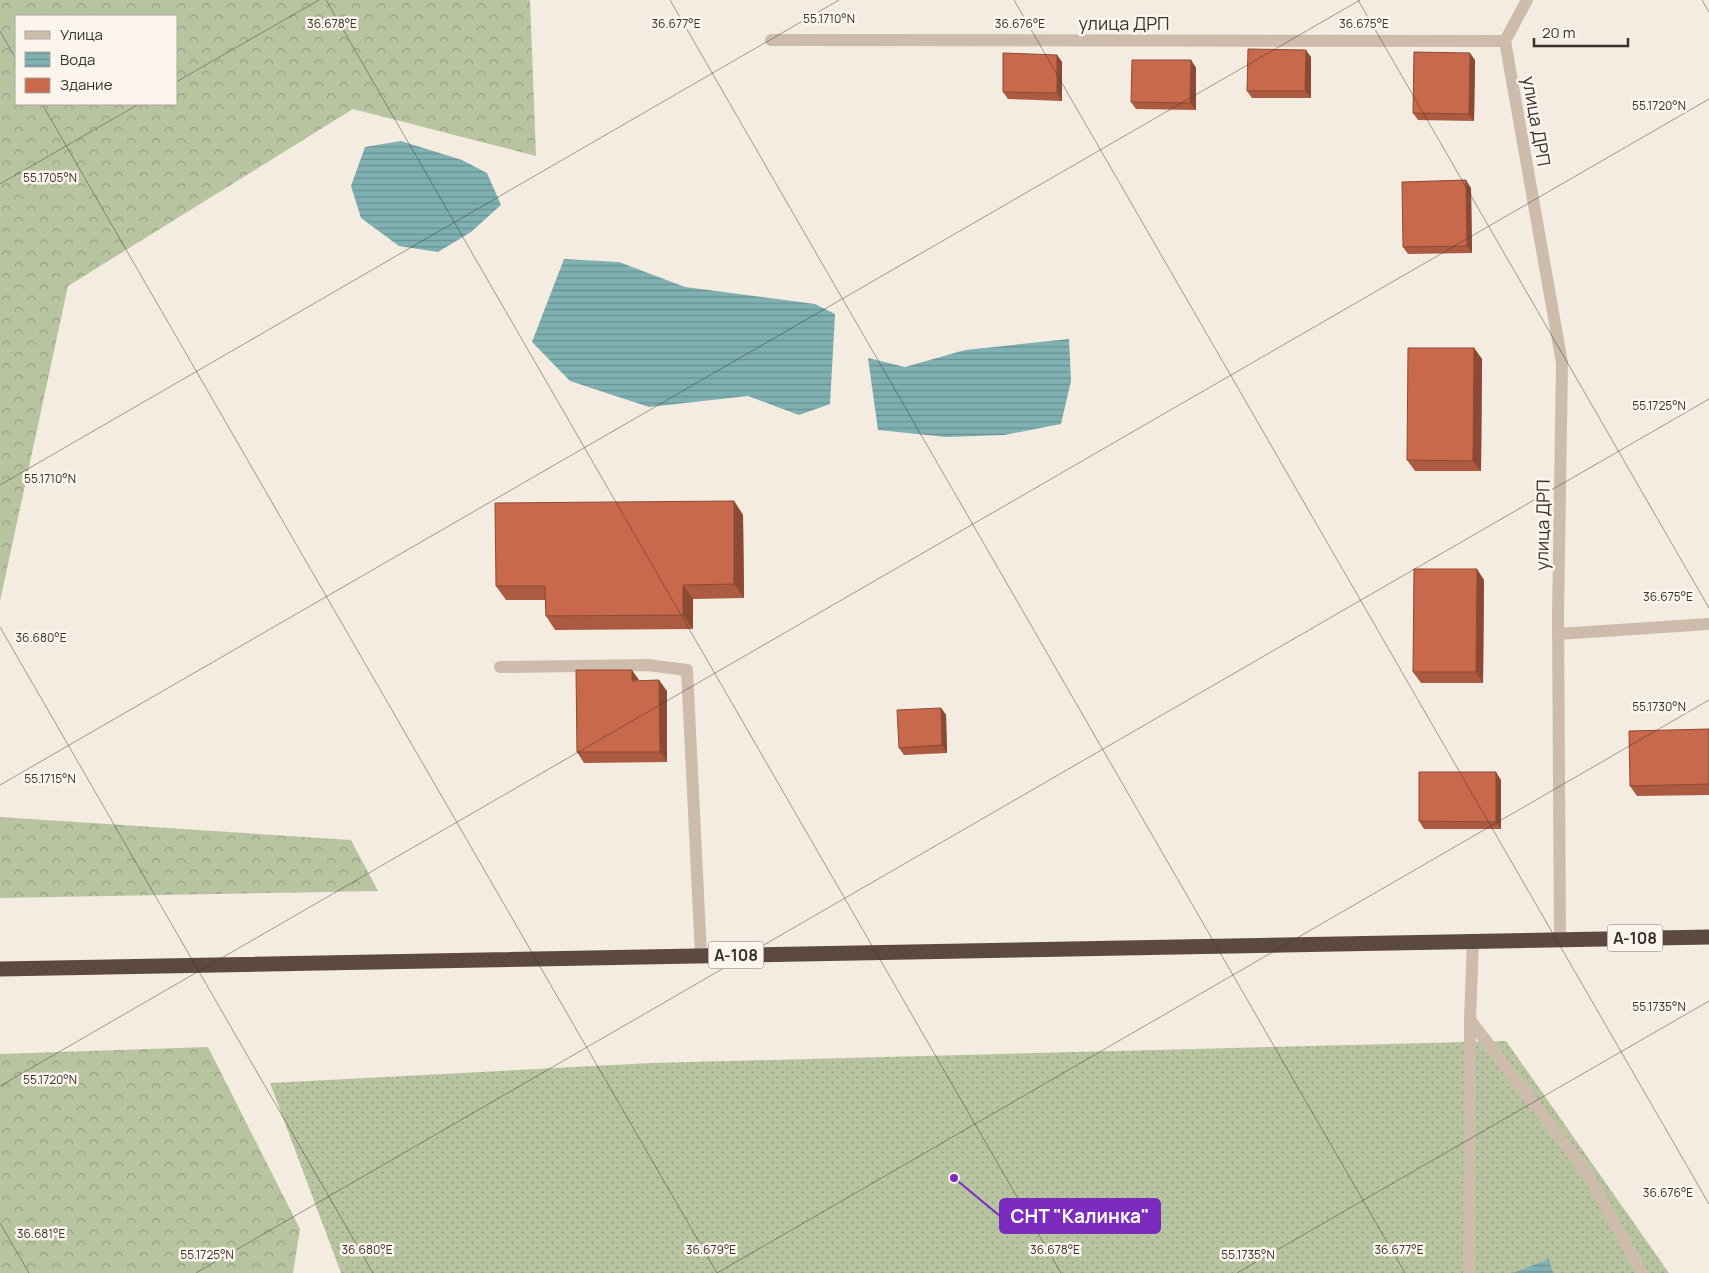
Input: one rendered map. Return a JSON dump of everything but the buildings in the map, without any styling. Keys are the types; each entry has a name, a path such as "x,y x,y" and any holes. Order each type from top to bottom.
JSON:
{"highway":[{"name":"А-108","path":"0,969 1709,937"}],"street":[{"path":"1505,41 1527,0"},
{"name":"улица ДРП","path":"771,40 1505,41 1562,363 1558,634 1560,939"},
{"path":"1558,634 1709,624"},
{"path":"500,667 647,665 687,670 701,955"},
{"path":"1469,1273 1470,1020 1473,941"},
{"path":"1470,1020 1587,1173 1642,1273"}],"green space":[{"path":"0,0 530,0 536,156 353,109 68,286 0,601"},
{"path":"0,817 351,840 378,891 0,898"},
{"path":"1506,1041 1669,1273 341,1273 270,1083 651,1063"},
{"path":"208,1047 300,1229 293,1273 0,1273 0,1054"}],"water":[{"path":"401,141 462,160 487,173 501,205 471,232 438,252 399,246 361,218 351,186 365,147"},
{"path":"564,259 619,262 685,287 815,304 835,314 830,404 799,415 748,396 649,407 570,381 532,342"},
{"path":"1069,339 1071,381 1061,424 1004,435 946,437 878,430 868,358 905,367 965,350"},
{"path":"1549,1259 1553,1273 1513,1273"}],"place":[{"name":"СНТ \"Калинка\"","path":"954,1178"}]}
